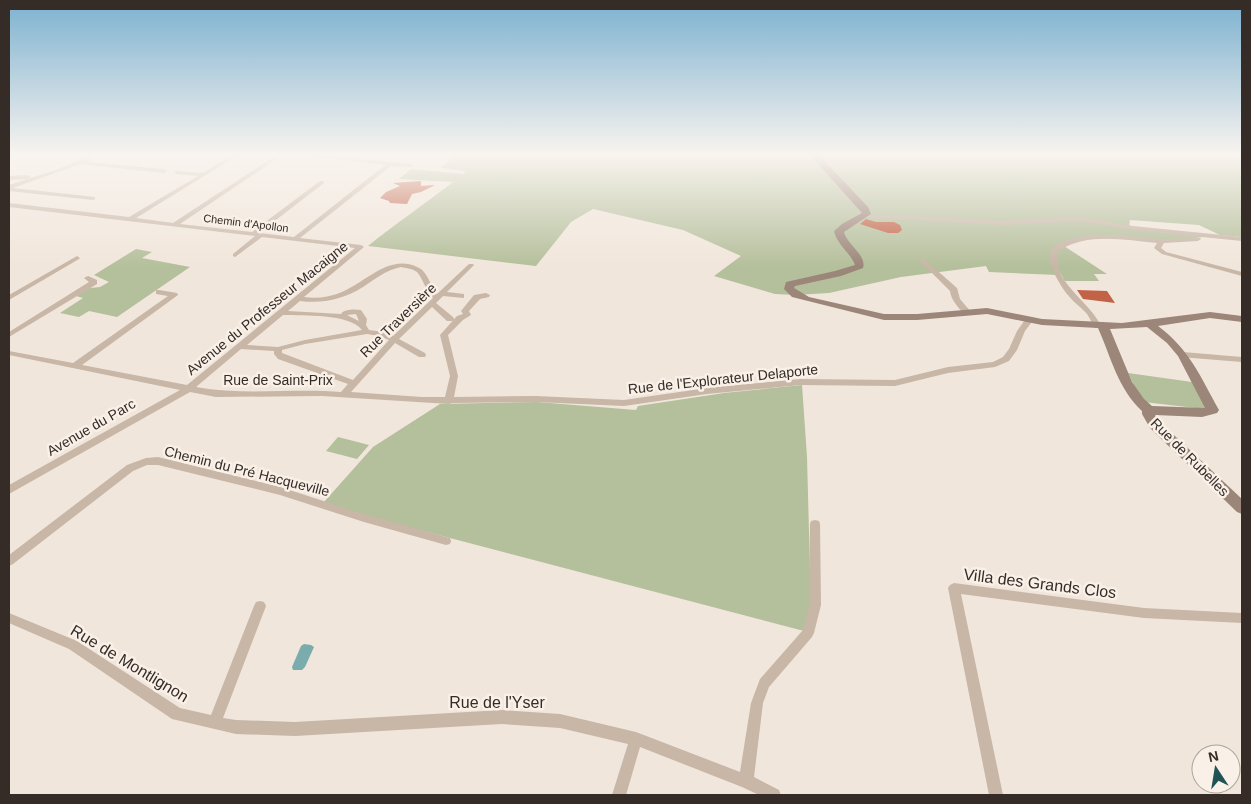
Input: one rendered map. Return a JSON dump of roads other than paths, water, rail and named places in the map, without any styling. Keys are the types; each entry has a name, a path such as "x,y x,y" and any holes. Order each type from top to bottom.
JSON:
{"street":[{"path":"39,192 93,198"},
{"path":"131,219 177,192"},
{"path":"174,225 225,192"},
{"path":"235,254 310,192"},
{"path":"295,240 356,192"},
{"path":"848,192 865,209 866,216"},
{"name":"Chemin d'Apollon","path":"9,205 361,247"},
{"path":"1242,239 1133,228 1080,218 1003,223 866,216 840,229 839,237 858,259 860,266 837,274 794,282 788,286 792,293 840,308 884,317 917,317 995,311 1030,319 1100,326 1149,324 1210,315 1242,320"},
{"path":"1100,326 1094,316 1070,293 1053,262 1054,252 1066,242 1084,238 1162,241 1208,236"},
{"path":"1162,241 1157,248 1164,253 1242,274"},
{"name":"Avenue du Professeur Macaigne","path":"188,388 283,313 361,247"},
{"path":"9,298 77,258"},
{"path":"922,260 954,290 953,295 967,312"},
{"path":"300,298 312,301 322,300 348,292 388,267 400,265 420,271 430,291 438,299 450,320"},
{"name":"Rue Traversière","path":"344,394 394,340 471,265"},
{"path":"9,335 94,282 88,278"},
{"path":"76,365 174,294 159,292"},
{"path":"449,401 454,376 444,335 460,318 467,315 465,311 478,297 486,295"},
{"path":"438,299 461,296"},
{"path":"283,313 343,316 362,325 367,332"},
{"name":"Rue de l'Explorateur Delaporte","path":"422,400 536,399 624,403 707,391 800,382 895,383 948,370 995,364 1006,359 1013,350 1020,331 1030,319"},
{"path":"1149,324 1171,341 1183,356 1214,410 1202,413 1149,410"},
{"name":"Rue de Rubelles","path":"1100,326 1112,343 1124,378 1133,395 1139,403 1149,410 1148,414 1155,425 1242,508"},
{"path":"240,347 278,349 306,342 372,332 394,340 422,355"},
{"path":"278,349 278,354 281,356 334,377 354,382"},
{"name":"Rue de Saint-Prix","path":"9,352 216,394 322,393 422,400"},
{"path":"1183,356 1242,360"},
{"path":"322,393 334,377"},
{"name":"Avenue du Parc","path":"9,490 188,388"},
{"name":"Chemin du Pré Hacqueville","path":"9,561 130,468 146,462 158,461 280,491 364,518 446,540"},
{"path":"746,781 757,703 764,683 808,633 815,604 815,524"},
{"name":"Villa des Grands Clos","path":"996,795 954,588 1144,613 1242,618"},
{"path":"215,722 260,606"},
{"name":"Rue de Montlignon","path":"9,618 73,645 177,714 236,727"},
{"name":"Rue de l'Yser","path":"236,727 295,729 502,717 560,721 636,739 746,781 774,795"},
{"path":"619,795 636,739"}],"water":[{"path":"304,644 314,647 305,667 302,670 293,670 292,667 301,646"}]}
